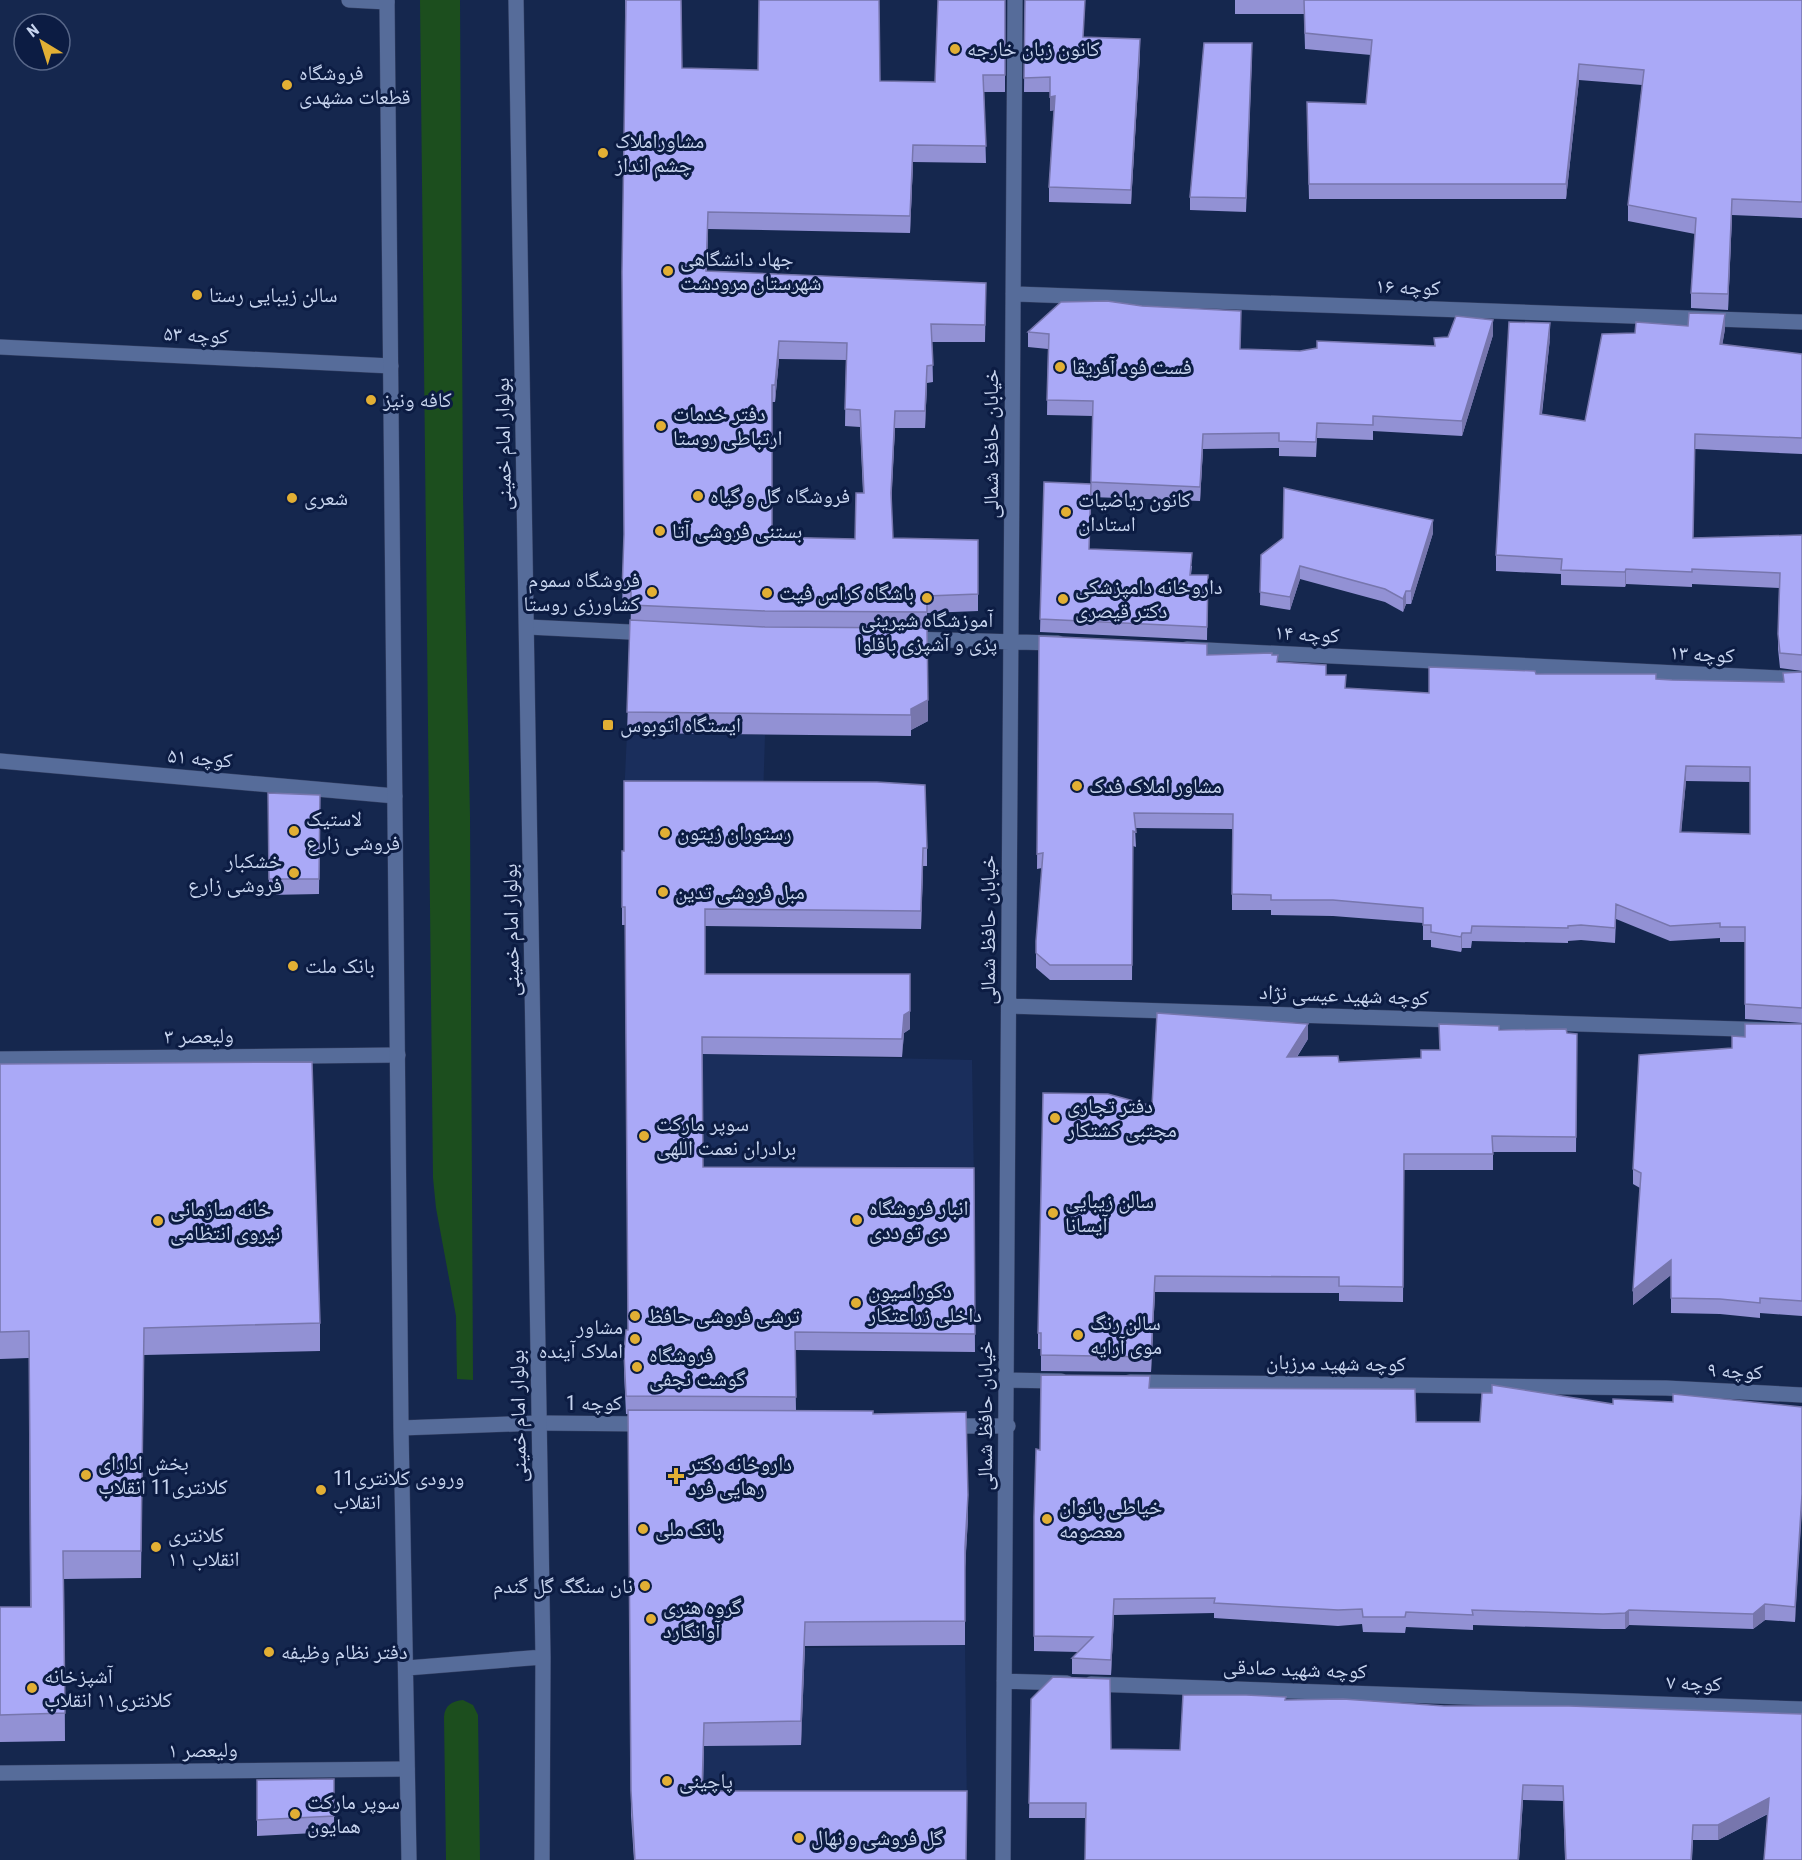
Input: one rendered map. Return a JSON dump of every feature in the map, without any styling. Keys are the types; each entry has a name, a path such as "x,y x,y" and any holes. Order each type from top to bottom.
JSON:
{"street":[{"path":"349,0 387,1 401,1428 409,1860"},
{"name":"بولوار امام خمینی","path":"516,0 543,1657 542,1860"},
{"name":"خیابان حافظ شمالی","path":"1003,1860 1008,1426 1006,1380 1015,0"},
{"name":"کوچه ۱۶","path":"1013,294 1802,322"},
{"name":"کوچه ۵۳","path":"0,347 391,366"},
{"path":"528,627 670,634"},
{"path":"894,639 1070,643"},
{"name":"کوچه ۱۴","path":"1176,649 1600,671"},
{"name":"کوچه ۱۳","path":"1600,671 1802,679"},
{"name":"کوچه ۵۱","path":"0,761 395,796"},
{"name":"کوچه شهید عیسی نژاد","path":"1009,1006 1802,1031"},
{"name":"ولیعصر ۳","path":"0,1059 398,1055"},
{"path":"1006,1380 1078,1381"},
{"name":"کوچه شهید مرزبان","path":"1114,1382 1666,1388"},
{"name":"کوچه ۹","path":"1666,1388 1802,1395"},
{"name":"کوچه 1","path":"401,1428 539,1423 657,1424"},
{"path":"926,1426 1008,1426"},
{"path":"407,1668 543,1657"},
{"name":"کوچه شهید صادقی","path":"1004,1681 1584,1700"},
{"name":"کوچه ۷","path":"1584,1700 1802,1709"},
{"name":"ولیعصر ۱","path":"0,1773 407,1769"}],"shaded area":[{"path":"627,733 765,735 763,799 624,798"},
{"path":"702,1054 972,1060 974,1186 703,1182"},
{"path":"965,1645 967,1814 702,1815 704,1746 801,1745 805,1648"}],"green space":[{"path":"420,0 460,0 463,497 470,816 473,1380 457,1379 456,1316 436,1208 433,1178"},
{"path":"463,1700 473,1705 478,1715 480,1860 446,1860 444,1717 450,1704"}],"building":[{"path":"626,0 681,0 682,68 758,70 759,0 879,0 880,81 935,82 938,0 1005,0 1005,75 983,75 986,146 913,145 910,216 708,212 706,271 986,283 985,325 931,324 933,365 927,366 925,411 895,411 891,493 893,538 978,540 978,594 927,596 927,612 765,611 631,605 631,592 622,592 624,534 622,272","holes":["779,341 847,343 845,409 860,410 864,493 856,493 855,539 772,537 772,385 775,385"]},
{"path":"1025,0 1085,0 1083,37 1140,39 1131,190 1049,187 1055,96 1050,97 1050,77 1024,78"},
{"path":"1304,0 1802,0 1802,202 1732,199 1728,294 1691,293 1696,218 1628,205 1644,70 1579,64 1566,184 1309,184 1307,102 1366,104 1372,40 1305,33"},
{"path":"1204,43 1252,43 1246,198 1190,197"},
{"path":"1107,301 1142,306 1241,311 1240,349 1300,351 1317,348 1317,341 1435,346 1434,338 1448,337 1456,316 1493,320 1462,421 1373,416 1373,425 1317,423 1316,442 1279,441 1279,433 1203,434 1200,487 1091,482 1093,401 1047,400 1049,334 1028,332 1061,302"},
{"path":"1689,313 1725,314 1720,344 1802,354 1802,438 1695,434 1693,538 1802,535 1802,655 1780,653 1778,634 1780,573 1692,569 1692,572 1626,569 1625,572 1561,570 1562,559 1496,555 1509,322 1550,323 1540,414 1585,421 1602,334 1635,333 1636,322 1688,326"},
{"path":"1044,482 1091,484 1089,549 1192,553 1190,575 1208,575 1207,627 1040,619"},
{"path":"1284,488 1433,520 1411,591 1406,591 1403,599 1385,589 1300,566 1290,597 1260,592 1261,555 1283,538"},
{"path":"630,620 765,627 927,628 928,700 911,709 911,715 627,712"},
{"path":"1039,636 1207,644 1207,655 1272,653 1272,655 1278,655 1277,662 1326,665 1326,675 1346,675 1345,688 1429,693 1429,667 1535,671 1536,674 1656,674 1656,679 1672,680 1784,682 1783,673 1802,672 1802,1008 1745,1004 1745,927 1720,927 1720,923 1670,926 1616,904 1615,928 1581,925 1568,926 1568,928 1472,926 1471,933 1462,933 1461,937 1431,932 1431,925 1423,925 1423,908 1333,900 1271,900 1271,895 1232,894 1233,814 1134,813 1136,832 1133,831 1132,965 1050,965 1036,953 1043,853 1037,854","holes":["1686,766 1750,767 1750,834 1680,832"]},
{"path":"624,781 877,782 925,785 927,848 923,848 921,911 705,909 705,974 910,974 910,1011 904,1015 902,1039 702,1037 703,1167 974,1168 975,1334 795,1332 796,1397 626,1396 624,1353 626,1330 628,1330 625,907 622,907"},
{"path":"268,793 320,795 319,879 269,879"},
{"path":"1157,1013 1308,1024 1287,1057 1338,1056 1339,1062 1421,1058 1421,1050 1440,1050 1439,1024 1499,1026 1499,1030 1566,1029 1567,1033 1577,1034 1576,1137 1492,1136 1493,1154 1404,1154 1403,1287 1339,1286 1339,1277 1155,1276 1151,1357 1041,1355 1041,1333 1038,1333 1043,1093 1108,1094 1152,1106"},
{"path":"1745,1024 1802,1024 1802,1301 1760,1298 1760,1303 1671,1298 1671,1260 1633,1290 1641,1173 1633,1169 1639,1055 1732,1048 1732,1036 1745,1037"},
{"name":"خانه سازمانی نیروی انتظامی","path":"312,1062 320,1323 144,1328 141,1551 63,1551 65,1713 0,1715 0,1607 31,1607 29,1331 0,1332 0,1064"},
{"path":"1041,1375 1150,1376 1149,1388 1415,1389 1416,1422 1480,1422 1482,1393 1492,1393 1492,1385 1613,1404 1613,1399 1673,1402 1673,1394 1802,1407 1802,1494 1795,1607 1765,1604 1753,1614 1629,1610 1625,1613 1603,1614 1472,1610 1473,1615 1406,1612 1405,1617 1363,1617 1362,1609 1338,1610 1214,1603 1215,1598 1114,1599 1111,1660 1072,1658 1093,1637 1034,1636 1034,1517 1036,1449 1040,1450"},
{"path":"628,1410 873,1411 873,1414 966,1412 968,1495 965,1621 805,1622 801,1721 704,1723 702,1791 967,1791 966,1860 635,1860 631,1791"},
{"path":"1053,1677 1110,1679 1111,1749 1180,1750 1183,1695 1286,1697 1285,1700 1343,1699 1444,1706 1569,1706 1802,1714 1802,1860 1764,1860 1769,1798 1718,1825 1693,1825 1691,1860 1566,1860 1563,1786 1523,1785 1518,1860 1085,1860 1086,1803 1029,1803 1031,1699"},
{"path":"334,1779 334,1816 257,1820 257,1780"}],"place":[{"name":"کانون زبان خارجه","path":"955,49"},
{"name":"فروشگاه قطعات مشهدی","path":"287,85"},
{"name":"مشاوراملاک چشم انداز","path":"603,153"},
{"name":"جهاد دانشگاهی شهرستان مرودشت","path":"668,271"},
{"name":"سالن زیبایی رستا","path":"197,295"},
{"name":"فست فود آفریقا","path":"1060,367"},
{"name":"کافه ونیز","path":"371,400"},
{"name":"دفتر خدمات ارتباطی روستا","path":"661,426"},
{"name":"فروشگاه گل و گیاه","path":"698,496"},
{"name":"شعری","path":"292,498"},
{"name":"کانون ریاضیات استادان","path":"1066,512"},
{"name":"بستنی فروشی آتا","path":"660,531"},
{"name":"فروشگاه سموم کشاورزی روستا","path":"652,592"},
{"name":"باشگاه کراس فیت","path":"767,593"},
{"name":"آموزشگاه شیرینی پزی و آشپزی باقلوا","path":"927,598"},
{"name":"داروخانه دامپزشکی دکتر قیصری","path":"1063,599"},
{"name":"ایستگاه اتوبوس","path":"608,725"},
{"name":"مشاور املاک فدک","path":"1077,786"},
{"name":"لاستیک فروشی زارع","path":"294,831"},
{"name":"رستوران زیتون","path":"665,833"},
{"name":"خشکبار فروشی زارع","path":"294,873"},
{"name":"مبل فروشی تدین","path":"663,892"},
{"name":"بانک ملت","path":"293,966"},
{"name":"دفتر تجاری مجتبی کشتکار","path":"1055,1118"},
{"name":"سوپر مارکت برادران نعمت اللهی","path":"644,1136"},
{"name":"سالن زیبایی آیسانا","path":"1053,1213"},
{"name":"انبار فروشگاه دی تو ددی","path":"857,1220"},
{"name":"خانه سازمانی نیروی انتظامی","path":"158,1221"},
{"name":"دکوراسیون داخلی زراعتکار","path":"856,1303"},
{"name":"ترشی فروشی حافظ","path":"635,1316"},
{"name":"سالن رنگ موی آرایه","path":"1078,1335"},
{"name":"مشاور املاک آینده","path":"635,1339"},
{"name":"فروشگاه گوشت نجفی","path":"637,1367"},
{"name":"بخش ادارای کلانتری11 انقلاب","path":"86,1475"},
{"name":"داروخانه دکتر رهایی فرد","path":"676,1476"},
{"name":"ورودی کلانتری11 انقلاب","path":"321,1490"},
{"name":"خیاطی بانوان معصومه","path":"1047,1519"},
{"name":"بانک ملی","path":"643,1529"},
{"name":"کلانتری ۱۱ انقلاب","path":"156,1547"},
{"name":"نان سنگگ گل گندم","path":"645,1586"},
{"name":"گروه هنری آوانگارد","path":"651,1619"},
{"name":"دفتر نظام وظیفه","path":"269,1652"},
{"name":"آشپزخانه کلانتری۱۱ انقلاب","path":"32,1688"},
{"name":"پاچینی","path":"667,1781"},
{"name":"سوپر مارکت همایون","path":"295,1814"},
{"name":"گل فروشی و نهال","path":"799,1838"}]}
